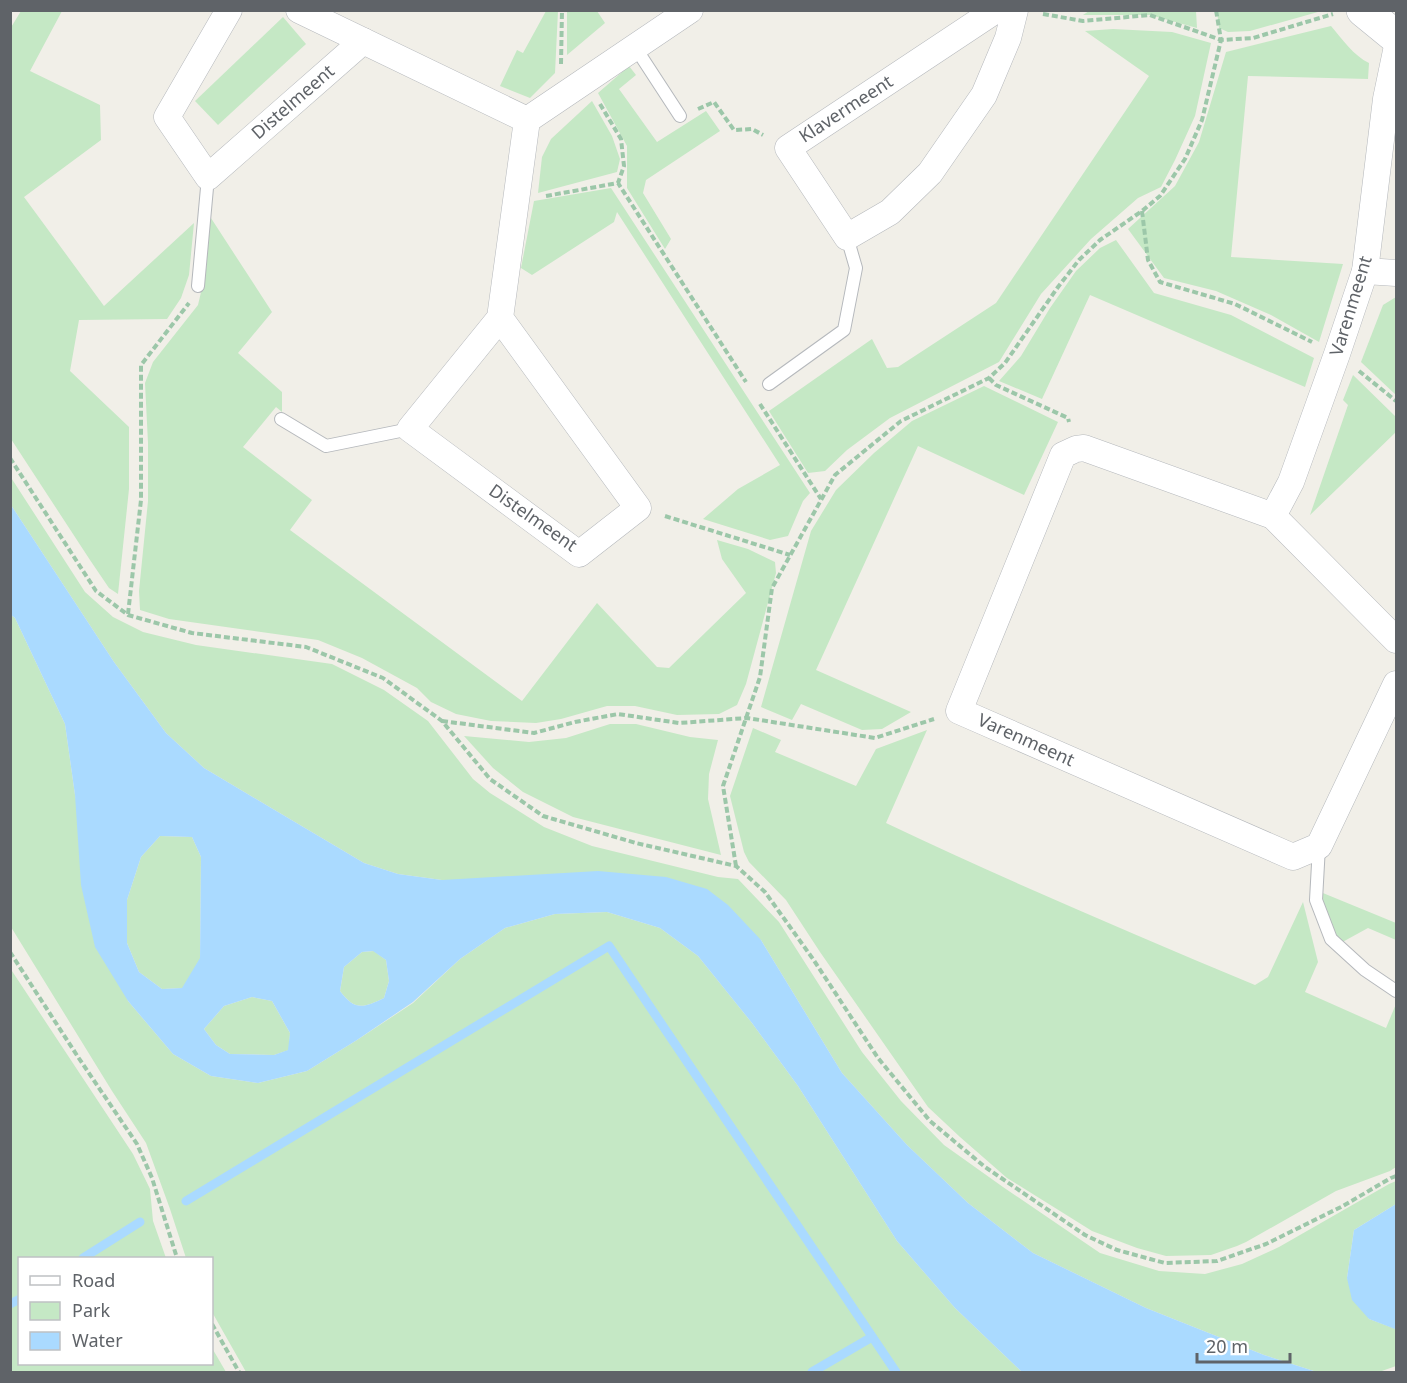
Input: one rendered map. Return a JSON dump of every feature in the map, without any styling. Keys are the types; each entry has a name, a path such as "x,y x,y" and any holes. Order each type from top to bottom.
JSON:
{"street":[{"path":"208,177 167,117 229,10"},
{"path":"299,10 526,120"},
{"path":"526,120 690,10"},
{"name":"Klavermeent","path":"847,237 788,148 996,10"},
{"path":"1363,10 1396,38"},
{"path":"847,237 891,212 930,173 984,95 1008,38 1026,12"},
{"name":"Distelmeent","path":"208,177 363,41"},
{"name":"Varenmeent","path":"1273,516 1290,482 1365,271 1386,99 1396,51"},
{"path":"410,429 500,318 526,120"},
{"path":"1365,271 1396,273"},
{"path":"500,318 638,508"},
{"name":"Distelmeent","path":"410,429 579,554 638,508"},
{"path":"1076,449 1084,448 1273,516 1396,640"},
{"name":"Varenmeent","path":"1076,449 1064,455 959,711 1293,857 1319,846"},
{"path":"1319,846 1396,684"}],"lane":[{"path":"636,47 680,116"},
{"path":"198,286 208,177"},
{"path":"769,384 844,330 856,268 847,237"},
{"path":"281,420 326,446 410,429"},
{"path":"1319,846 1316,900 1331,939 1365,970 1396,991"}],"path":[{"path":"553,103 562,61 562,10"},
{"path":"736,866 723,786 760,677 772,588 821,499 835,475 901,422 989,378 1005,363 1079,260 1100,240 1160,196 1185,159 1202,120 1221,40 1216,10"},
{"path":"1026,12 1083,21 1150,15 1221,40 1253,38 1343,10"},
{"path":"586,80 621,139 624,166 618,183"},
{"path":"680,116 714,102 735,130 752,129 788,148"},
{"path":"515,201 618,183"},
{"path":"618,183 750,389"},
{"path":"1142,211 1148,260 1160,282 1235,304 1337,354 1396,401"},
{"path":"128,615 141,500 141,365 191,302 198,286"},
{"path":"989,378 996,385 1068,418 1076,449"},
{"path":"757,399 821,499"},
{"path":"10,458 96,591 128,615 192,633 306,648 383,678 442,721 490,778 543,816 636,843 736,866 765,892 813,959 878,1058 930,1121 985,1167 1084,1235 1117,1250 1165,1263 1217,1261 1266,1244 1341,1207 1396,1176"},
{"path":"638,508 790,555"},
{"path":"442,721 534,733 618,714 679,723 747,717 875,738 959,711"},
{"path":"10,952 137,1144 152,1178 177,1257"},
{"path":"213,1326 239,1372"}],"green space":[{"path":"1317,10 1318,12 1250,31 1228,32 1219,28 1217,11"},
{"path":"21,11 62,11 30,71 100,105 101,140 24,197 104,306 194,223 189,275 181,298 167,319 79,320 70,371 129,427 129,489 118,594 109,588 11,439 10,29"},
{"path":"546,11 558,11 555,73 530,98 500,86 517,50 523,53"},
{"path":"567,11 597,11 605,23 567,55"},
{"path":"1089,11 1196,11 1197,28 1150,15 1083,15"},
{"path":"283,17 306,44 218,125 195,101"},
{"path":"1331,26 1353,52 1369,63 1368,79 1248,76 1231,257 1343,264 1319,342 1271,315 1216,291 1164,278 1128,229 1175,186 1199,142 1226,52"},
{"path":"1113,29 1172,32 1211,43 1195,116 1161,187 1138,198 1091,239 1041,294 999,362 890,418 847,450 825,471 808,473 769,411 872,339 887,368 898,367 996,303 1149,76 1085,31"},
{"path":"629,66 636,75 619,89 657,142 706,111 720,131 646,180 643,193 671,239 665,249 627,188 627,146 598,93"},
{"path":"592,101 612,136 620,159 617,172 538,193 542,157 551,139"},
{"path":"611,188 810,493 803,501 788,536 770,540 703,519 738,489 780,465 617,212 614,222 532,275 521,268 534,201"},
{"path":"209,215 272,312 238,353 282,392 282,412 276,407 243,447 312,500 290,530 522,701 597,603 657,667 669,668 746,593 722,559 717,540 748,549 775,562 776,573 746,684 737,705 719,714 677,715 635,706 607,706 561,719 536,723 491,721 456,714 431,702 417,688 362,658 318,640 169,619 140,610 139,591 148,501 145,383 153,362 198,305 206,271"},
{"path":"1116,240 1154,293 1231,315 1314,358 1305,387 1090,295 1042,399 999,381 1021,356 1076,271 1100,248"},
{"path":"1396,297 1396,395 1361,362 1383,305"},
{"path":"1353,375 1396,417 1396,432 1310,515 1348,405 1343,400"},
{"path":"984,386 1058,422 1024,495 918,446 816,670 911,712 882,729 862,730 801,704 792,720 761,707 811,531 836,490 874,453 912,421"},
{"path":"10,476 85,592 113,617 143,632 196,645 332,664 384,690 428,721 473,779 490,793 544,827 592,846 718,877 738,879 779,922 862,1052 901,1101 944,1145 1100,1253 1159,1271 1205,1274 1242,1264 1279,1247 1396,1181 1396,1204 1354,1230 1347,1278 1369,1319 1396,1329 1396,1366 1379,1372 1317,1372 1264,1355 1146,1308 1033,1253 968,1203 907,1145 842,1073 761,940 442,880 398,874 364,863 204,768 166,733 114,662 11,505"},
{"path":"11,615 15,618 65,724 75,795 128,1001 173,1054 211,1076 258,1083 307,1071 413,1003 460,959 505,928 555,914 607,912 660,928 698,956 752,1023 798,1086 897,1241 955,1308 1022,1372 246,1372 213,1314 213,1257 186,1257 146,1143 11,927"},
{"path":"610,724 636,724 690,737 718,740 709,774 708,799 721,855 573,817 523,792 493,768 464,736 529,742 566,738"},
{"path":"753,728 781,740 775,752 856,786 876,749 927,730 886,823 1024,886 1255,985 1268,977 1303,902 1318,962 1305,992 1386,1028 1396,1004 1396,1167 1336,1191 1246,1242 1211,1255 1166,1256 1137,1248 1092,1231 1007,1178 928,1107 786,900 749,862 744,852 730,796"},
{"path":"160,836 192,837 201,857 200,959 183,988 162,989 139,972 127,943 127,900 141,857"},
{"path":"1318,891 1396,923 1396,940 1368,928 1337,945"},
{"path":"374,951 386,960 389,981 384,998 370,1004 355,1005 340,991 344,967 362,952"},
{"path":"10,968 133,1154 150,1189 153,1221 166,1257 18,1257 18,1365 213,1365 213,1350 226,1372 11,1372"},
{"path":"252,997 272,1001 290,1033 289,1050 274,1055 230,1054 216,1045 204,1029 224,1006"}],"water":[{"path":"11,505 114,662 166,733 204,768 364,863 398,874 442,880 598,871 666,877 707,889 728,905 761,940 842,1073 907,1145 968,1203 1033,1253 1146,1308 1264,1355 1317,1372 1022,1372 955,1308 897,1241 798,1086 752,1023 698,956 660,928 607,912 555,914 505,928 460,959 413,1002 307,1071 258,1083 211,1076 173,1054 128,1001 95,947 81,885 75,795 65,724 15,618 11,615","holes":["160,836 192,837 201,857 200,958 182,988 162,989 139,972 127,943 127,900 141,857","373,951 386,960 389,981 384,998 360,1006 350,1002 340,991 344,967 362,952","252,997 272,1001 290,1033 288,1050 274,1055 230,1054 216,1045 204,1029 224,1006"]},
{"path":"1396,1204 1395,1329 1369,1319 1352,1300 1347,1278 1354,1230"}],"waterway":[{"path":"186,1201 609,946 896,1372"},
{"path":"85,1257 140,1222"},
{"path":"10,1304 18,1300"},
{"path":"812,1372 872,1337"}]}
